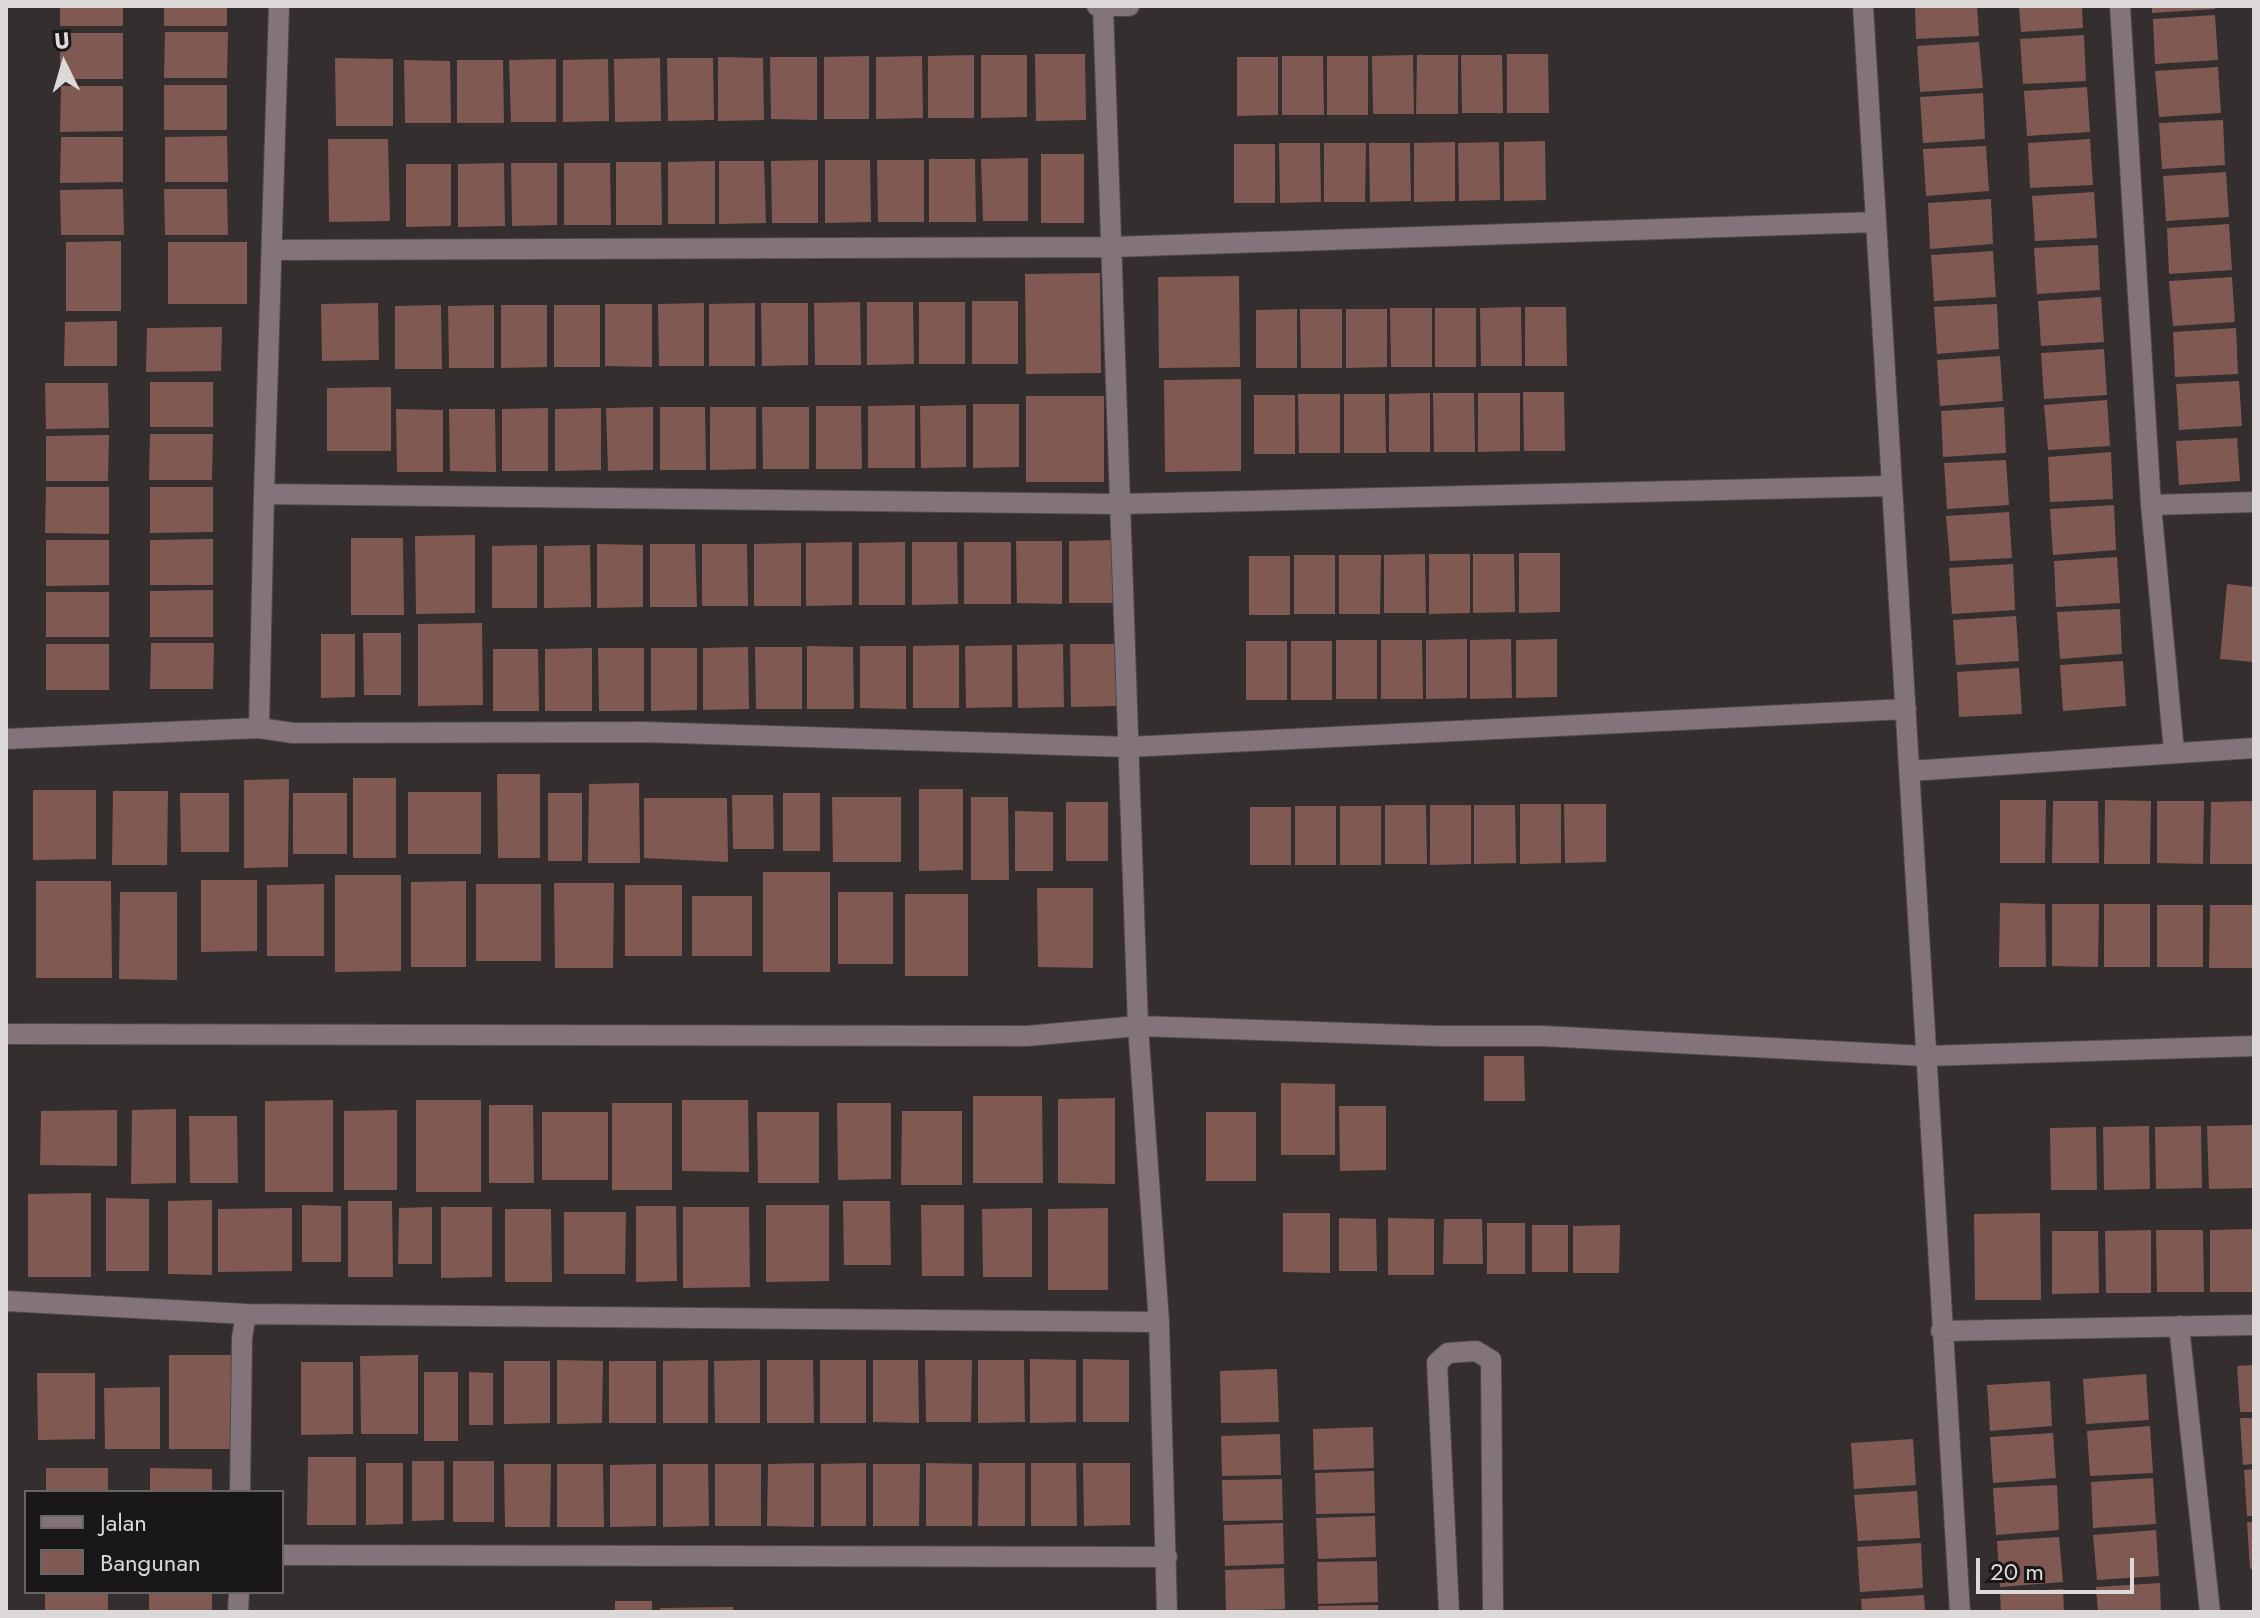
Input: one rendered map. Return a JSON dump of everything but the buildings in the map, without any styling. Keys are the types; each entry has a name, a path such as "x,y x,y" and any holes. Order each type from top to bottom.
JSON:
{"street":[{"path":"259,728 279,6"},
{"path":"1129,6 1101,6 1138,1026 1159,1322 1167,1612"},
{"path":"1863,6 1960,1612"},
{"path":"2120,6 2151,505 2174,751"},
{"path":"272,250 1111,247 1876,222"},
{"path":"264,494 1120,504 1892,486"},
{"path":"2151,505 2254,502"},
{"path":"6,739 259,728 293,733 644,732 1128,747 1906,709"},
{"path":"1910,771 2254,748"},
{"path":"6,1034 1027,1036 1138,1026 1438,1036 1543,1036 1925,1056 2254,1046"},
{"path":"6,1301 246,1314 1159,1322"},
{"path":"240,1490 242,1338 246,1314"},
{"path":"1941,1331 2254,1325"},
{"path":"2179,1326 2210,1612"},
{"path":"1449,1612 1437,1363 1442,1355 1456,1351 1476,1351 1491,1360 1493,1612"},
{"path":"284,1555 1167,1557"}]}
